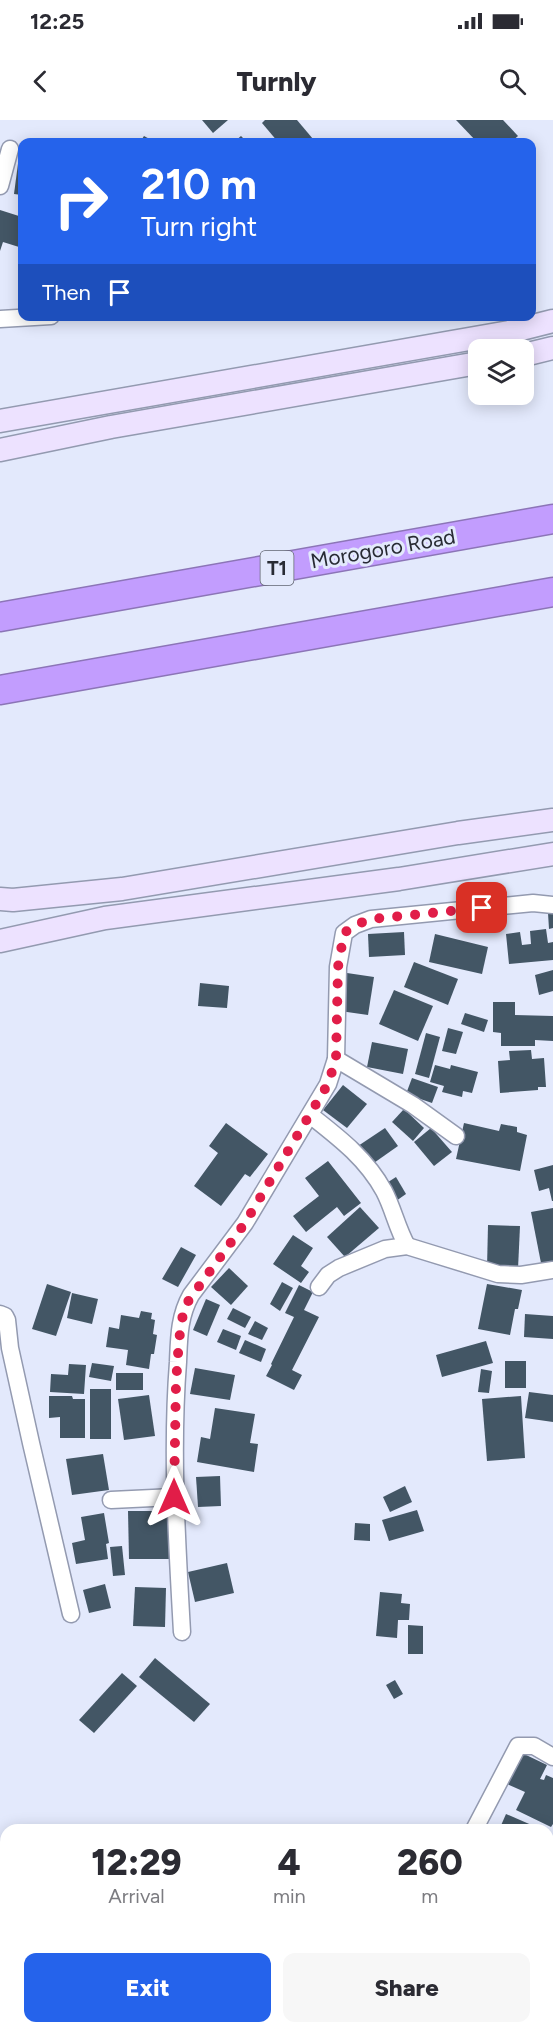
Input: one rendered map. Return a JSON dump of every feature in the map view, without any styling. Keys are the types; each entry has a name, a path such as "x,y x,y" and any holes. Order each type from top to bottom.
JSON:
{"highway":[{"name":"Morogoro Road","path":"0,617 553,519"},
{"path":"0,690 553,592"}],"street":[{"path":"0,186 10,149"},
{"path":"0,319 18,318"},
{"path":"0,421 508,332 553,321"},
{"path":"534,353 553,348"},
{"path":"0,450 111,427 468,365"},
{"path":"0,900 122,889 458,833 553,820"},
{"path":"0,941 105,918 399,879 553,854"},
{"path":"182,1632 174,1497 176,1383 184,1307 245,1223 328,1084 336,1059 338,967 344,933 355,925 371,919 534,903 553,905"},
{"path":"336,1059 413,1105 456,1136"},
{"path":"310,1114 347,1143 373,1173 385,1192 399,1232 407,1246"},
{"path":"319,1287 328,1275 339,1268 385,1249 407,1246 498,1274 521,1275 553,1270"},
{"path":"0,1314 7,1320 10,1348 71,1614"},
{"path":"111,1500 174,1497"},
{"path":"477,1824 518,1746 534,1746 553,1757"}],"building":[{"path":"202,120 228,120 213,133"},
{"path":"265,120 297,120 312,138 275,138 262,123"},
{"path":"456,120 503,120 518,136 516,138 473,138"},
{"path":"18,164 18,194 14,194"},
{"path":"0,210 18,216 18,247 3,242 0,251"},
{"path":"548,913 553,913 553,928 549,929"},
{"path":"546,929 548,943 553,942 553,960 509,964 506,934 520,932 522,945 531,944 530,931"},
{"path":"404,932 405,955 369,957 368,934"},
{"path":"435,934 488,947 482,974 429,962"},
{"path":"414,962 458,979 448,1005 404,987"},
{"path":"553,970 553,991 539,995 535,975"},
{"path":"347,973 374,977 368,1015 340,1011"},
{"path":"200,983 229,986 227,1008 198,1006"},
{"path":"394,990 433,1006 418,1041 379,1024"},
{"path":"493,1002 515,1002 515,1015 553,1016 553,1041 535,1040 535,1046 501,1046 501,1033 493,1032"},
{"path":"465,1013 488,1020 484,1032 461,1024"},
{"path":"448,1028 463,1032 456,1054 442,1051"},
{"path":"426,1033 440,1037 429,1078 415,1074"},
{"path":"372,1042 408,1049 403,1074 367,1067"},
{"path":"531,1050 532,1059 544,1058 546,1087 538,1087 538,1090 500,1093 498,1061 510,1060 509,1051"},
{"path":"435,1065 450,1069 451,1065 478,1072 472,1093 463,1091 462,1097 442,1092 444,1086 430,1082"},
{"path":"412,1078 438,1087 432,1103 406,1094"},
{"path":"343,1085 367,1104 347,1128 323,1110"},
{"path":"404,1109 424,1128 413,1141 392,1122"},
{"path":"226,1123 268,1154 250,1177 245,1174 221,1206 194,1186 218,1153 209,1146"},
{"path":"464,1123 499,1131 501,1124 517,1127 517,1132 527,1135 520,1171 456,1159"},
{"path":"385,1128 398,1146 371,1165 358,1146"},
{"path":"431,1128 452,1152 434,1166 414,1142"},
{"path":"328,1161 361,1203 344,1216 337,1207 306,1232 293,1216 319,1196 305,1178"},
{"path":"553,1165 552,1201 549,1188 539,1191 534,1170"},
{"path":"396,1177 406,1194 396,1201 385,1184"},
{"path":"360,1207 379,1228 345,1257 327,1237"},
{"path":"553,1208 553,1261 541,1263 531,1212"},
{"path":"488,1225 520,1226 518,1269 487,1268"},
{"path":"293,1235 313,1248 301,1266 309,1272 301,1283 273,1264"},
{"path":"181,1247 196,1255 178,1287 162,1279"},
{"path":"229,1268 248,1286 231,1305 211,1287"},
{"path":"282,1282 293,1288 280,1311 270,1304"},
{"path":"47,1284 71,1292 56,1336 32,1329"},
{"path":"487,1284 522,1290 518,1309 515,1309 510,1335 478,1329"},
{"path":"299,1285 313,1292 304,1310 319,1317 292,1370 302,1375 294,1390 266,1376 294,1317 285,1313"},
{"path":"72,1293 98,1299 92,1324 67,1318"},
{"path":"206,1299 220,1305 207,1336 193,1330"},
{"path":"233,1308 251,1317 245,1328 227,1319"},
{"path":"141,1311 152,1313 151,1319 155,1320 153,1334 157,1335 149,1369 126,1365 128,1350 106,1347 109,1327 119,1329 121,1315 139,1318"},
{"path":"525,1314 553,1316 553,1339 524,1337"},
{"path":"255,1321 268,1328 262,1340 248,1334"},
{"path":"223,1329 241,1336 236,1350 217,1342"},
{"path":"245,1340 266,1349 261,1362 239,1353"},
{"path":"486,1341 493,1363 442,1377 436,1355"},
{"path":"505,1361 526,1361 526,1388 505,1388"},
{"path":"92,1363 114,1366 111,1381 89,1377"},
{"path":"69,1364 86,1365 84,1394 50,1392 51,1374 68,1375"},
{"path":"195,1368 235,1375 230,1400 190,1394"},
{"path":"481,1369 492,1371 489,1393 478,1392"},
{"path":"116,1373 143,1373 143,1390 116,1390"},
{"path":"90,1389 111,1389 111,1439 90,1439"},
{"path":"529,1392 553,1395 553,1422 525,1418"},
{"path":"149,1395 155,1436 124,1440 118,1399"},
{"path":"49,1396 72,1396 73,1399 85,1399 85,1438 60,1438 60,1417 49,1418"},
{"path":"521,1396 525,1458 487,1461 482,1399"},
{"path":"215,1408 255,1414 250,1443 258,1444 254,1472 197,1462 201,1437 210,1439"},
{"path":"103,1454 109,1490 72,1495 66,1459"},
{"path":"220,1476 221,1506 198,1507 196,1477"},
{"path":"405,1486 412,1502 390,1512 383,1497"},
{"path":"417,1510 424,1531 389,1541 382,1520"},
{"path":"128,1511 171,1511 171,1559 129,1559"},
{"path":"104,1513 109,1543 106,1544 108,1559 76,1564 72,1543 85,1540 81,1517"},
{"path":"355,1523 370,1524 370,1541 354,1540"},
{"path":"122,1546 125,1575 113,1576 110,1547"},
{"path":"227,1563 234,1593 195,1602 188,1572"},
{"path":"105,1584 111,1608 89,1613 83,1590"},
{"path":"135,1587 166,1588 165,1627 133,1626"},
{"path":"380,1592 402,1594 401,1603 410,1604 409,1620 398,1620 397,1638 376,1636"},
{"path":"408,1625 423,1626 423,1654 408,1654"},
{"path":"155,1658 210,1704 194,1722 139,1677"},
{"path":"122,1673 137,1686 94,1733 79,1720"},
{"path":"395,1680 403,1694 394,1699 386,1685"},
{"path":"522,1753 547,1765 540,1779 544,1780 546,1775 553,1778 553,1824 545,1824 516,1810 525,1792 507,1784"},
{"path":"506,1814 529,1824 502,1824"}],"route":[{"path":"174,1497 176,1383 184,1307 245,1223 328,1084 336,1059 338,967 344,933 355,925 371,919 482,908"}]}
